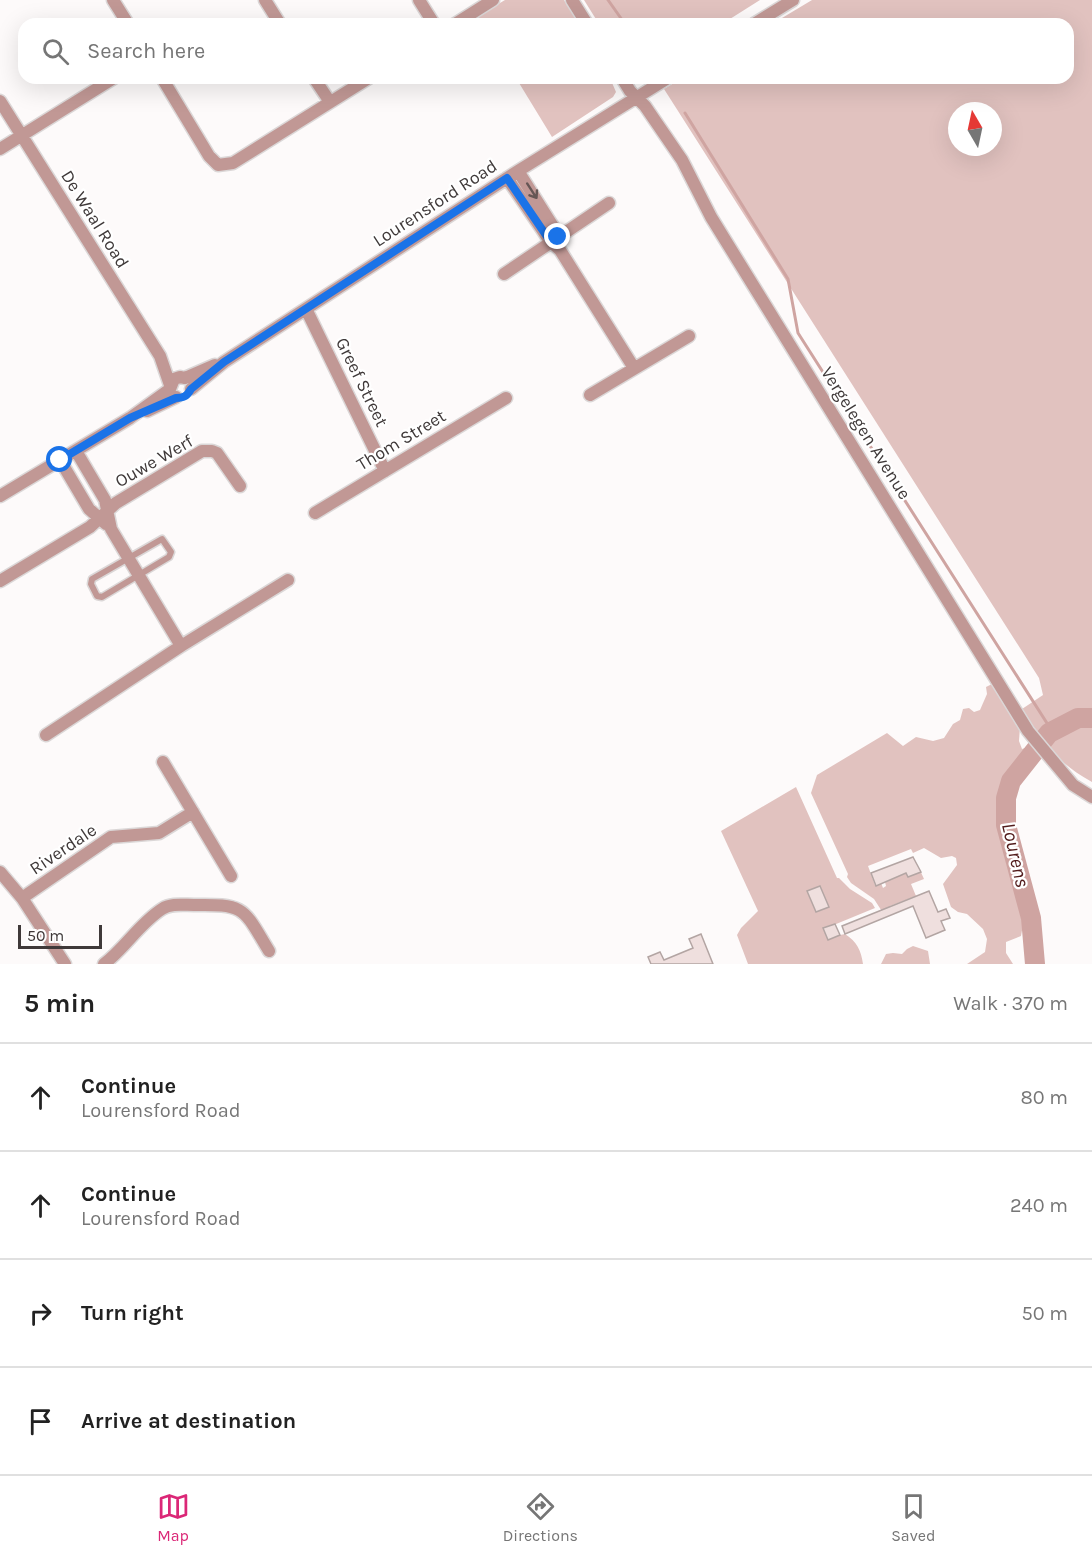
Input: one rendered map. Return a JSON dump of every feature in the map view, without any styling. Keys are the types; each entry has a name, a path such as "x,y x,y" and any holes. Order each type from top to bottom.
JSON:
{"street":[{"path":"113,0 124,18"},
{"path":"265,0 276,18"},
{"path":"418,0 430,18"},
{"path":"464,18 493,0"},
{"path":"572,0 583,18"},
{"path":"764,18 793,0"},
{"path":"0,149 104,84"},
{"path":"166,84 209,156 218,165 233,163 359,84"},
{"path":"318,84 330,102"},
{"name":"Vergelegen Avenue","path":"626,84 645,106 682,160 711,217 1028,731 1073,785 1092,796"},
{"name":"Lourensford Road","path":"185,382 224,362 507,178 658,84"},
{"name":"De Waal Road","path":"0,101 160,356 185,382"},
{"path":"518,171 560,250 634,368"},
{"path":"507,178 554,239"},
{"path":"504,274 609,203"},
{"name":"Greef Street","path":"306,309 385,471"},
{"path":"590,395 689,336"},
{"name":"De Waal Road","path":"160,356 172,391"},
{"path":"0,496 172,391 174,379 185,382 188,395 182,398 172,391"},
{"name":"Thom Street","path":"315,513 506,398"},
{"name":"Ouwe Werf","path":"76,451 105,500 104,515 111,529 181,646"},
{"name":"Ouwe Werf","path":"104,515 116,502 202,451 217,453 240,486"},
{"name":"Ouwe Werf","path":"60,460 89,508 104,515"},
{"path":"0,581 90,527 104,515"},
{"path":"46,735 181,646 288,580"},
{"path":"163,762 231,876"},
{"name":"Riverdale","path":"22,898 111,837 159,833 193,812"},
{"path":"0,872 22,898 65,964"},
{"path":"104,964 126,945 155,914 172,905 226,904 240,909 269,951"}],"lane":[{"path":"159,540 165,541 171,555 102,597 97,596 91,584 92,579 128,558 159,540"}],"shaded area":[{"path":"505,0 564,0 575,18 479,18 478,16"},
{"path":"584,0 760,0 732,18 595,18"},
{"path":"812,0 1092,0 1092,782 1060,760 1044,742 1022,709 1043,695 1039,678 664,89 672,84 1074,84 1074,18 782,18"},
{"path":"520,84 613,84 616,92 613,97 552,137"},
{"path":"994,683 1020,727 1019,741 1022,749 1031,746 1031,753 1009,777 1001,800 1000,814 1002,841 1011,878 1022,906 1023,926 1021,936 1006,942 1006,953 1013,964 967,964 985,952 987,939 983,929 967,914 951,907 943,884 957,865 956,858 952,856 941,858 924,848 913,853 911,849 868,866 875,885 881,883 883,888 886,886 885,882 906,873 908,877 911,876 910,872 919,868 924,879 911,884 916,896 890,906 885,916 874,899 851,883 847,877 848,874 811,793 817,775 887,733 903,746 916,737 933,741 944,738 953,724 960,720 963,709 969,708 974,712 980,710 987,694 986,687"},
{"path":"796,787 837,878 872,903 875,908 824,929 840,935 845,934 853,940 860,950 863,964 748,964 737,935 758,911 721,831","holes":["820,886 829,907 816,912 807,891"]},
{"path":"913,946 928,951 930,964 881,964 886,954 902,954"}],"building":[{"path":"913,857 921,872 908,877 906,873 876,886 871,873"},
{"path":"820,886 829,907 816,912 807,891"},
{"path":"929,891 938,912 946,909 950,918 941,921 945,930 926,938 913,906 845,934 842,926"},
{"path":"835,924 840,935 828,940 823,928"},
{"path":"701,934 713,964 651,964 648,957 660,952 664,960 693,948 689,939"}],"waterway":[{"path":"608,0 621,18"},
{"path":"685,113 788,279 798,333 1052,731"},
{"name":"Lourens","path":"1035,964 1031,918 1006,825 1006,798 1011,781 1049,733 1078,718 1092,718"}],"route":[{"path":"60,460 130,418 188,395 191,389 224,362 507,178 550,241 558,237"}]}
